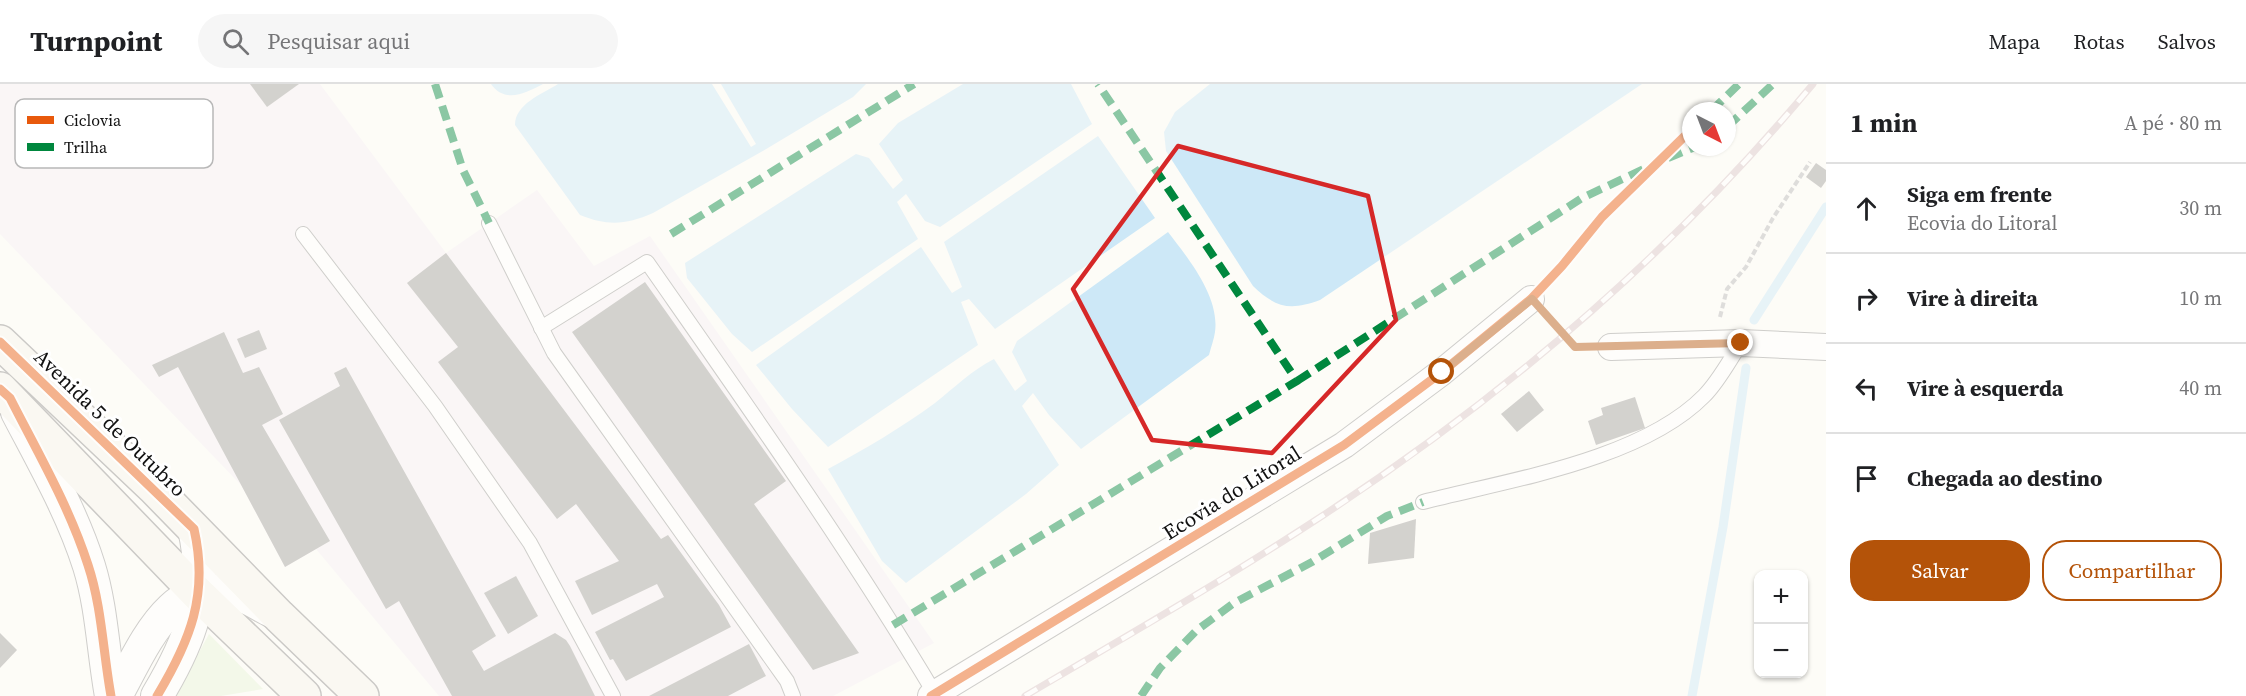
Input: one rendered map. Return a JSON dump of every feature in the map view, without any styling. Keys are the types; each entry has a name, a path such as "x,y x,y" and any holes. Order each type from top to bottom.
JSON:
{"main road":[{"name":"Avenida 5 de Outubro","path":"0,342 194,529 362,696"},
{"path":"5,394 197,592 304,696"}],"street":[{"name":"Ecovia do Litoral","path":"933,695 1344,445 1442,372 1532,299"},
{"path":"1611,347 1741,343 1826,347"},
{"path":"5,394 60,497 89,566 100,612 111,696"},
{"path":"157,696 190,633 200,574 200,555 194,529"},
{"path":"116,696 166,611 197,592 219,591 243,596 279,616"}],"lane":[{"path":"489,223 554,353 787,681 793,696"},
{"path":"303,234 435,406 530,543 613,696"},
{"path":"541,328 646,262 795,472 893,625 933,695"},
{"path":"1423,502 1506,483 1577,463 1646,437 1678,419 1705,395 1741,343"}],"path":[{"path":"1715,344 1727,289 1746,267 1773,218 1810,162"},
{"path":"1532,299 1575,347 1611,347"}],"highlighted area":[{"path":"1178,146 1368,196 1396,320 1272,453 1152,440 1073,289"}],"shaded area":[{"path":"0,84 320,84 446,253 537,190 594,266 650,236 934,643 833,696 439,696 316,549 285,567 241,485 0,234"}],"green space":[{"path":"209,634 263,689 221,696 175,696"}],"water":[{"path":"491,84 543,84 530,91 509,95 503,94"},
{"path":"558,84 712,84 751,147 756,144 721,84 866,84 853,97 653,213 634,220 616,223 580,215 515,125 519,111 524,105"},
{"path":"963,84 1071,84 1092,124 940,227 925,221 906,194 897,202 918,239 752,352 732,334 687,278 685,263 856,154 869,158 893,189 903,180 879,144 898,123"},
{"path":"1210,84 1642,84 1320,300 1292,306 1276,303 1253,286 1166,151 1164,132 1175,112"},
{"path":"1098,136 1155,218 995,329 969,299 961,302 978,345 828,447 792,409 756,365 921,247 952,293 962,287 944,242"},
{"path":"1168,232 1201,279 1213,305 1215,332 1209,355 1081,449 1049,415 1033,393 1022,406 1059,465 1026,494 906,583 882,561 828,469 909,421 994,359 1015,391 1027,381 1012,352 1017,341"}],"building":[{"path":"250,84 299,84 267,107"},
{"path":"1816,163 1826,170 1826,181 1821,188 1806,177"},
{"path":"446,253 661,539 668,535 719,605 731,627 626,681 613,659 610,660 595,632 664,597 657,584 592,615 575,581 619,561 576,504 557,519 438,362 458,347 407,283"},
{"path":"645,282 786,481 754,504 859,653 813,670 572,332"},
{"path":"259,330 267,349 245,358 237,339"},
{"path":"224,332 243,373 259,367 283,414 262,425 330,541 285,567 178,367 159,377 152,365"},
{"path":"346,367 496,636 472,651 484,671 555,633 566,640 570,646 595,696 452,696 399,601 386,609 279,420 340,386 334,373"},
{"path":"1529,391 1544,410 1517,432 1501,414"},
{"path":"1635,397 1645,428 1596,445 1588,421 1603,415 1601,408"},
{"path":"1416,519 1414,558 1368,564 1370,533"},
{"path":"516,576 538,616 508,634 484,593"},
{"path":"0,633 17,650 0,668"},
{"path":"749,644 766,676 728,696 649,696"}],"waterway":[{"path":"1754,320 1826,207"},
{"path":"1692,696 1723,527 1746,368"}],"railway":[{"path":"1025,696 1175,608 1286,539 1390,470 1456,422 1584,318 1644,263 1703,206 1813,84"}],"marked path":[{"path":"435,84 463,170 489,223"},
{"path":"671,234 914,84"},
{"path":"893,625 1297,381 1098,84"},
{"path":"1720,102 1739,84"},
{"path":"1736,119 1773,84"},
{"path":"1668,158 1682,152"},
{"path":"1297,381 1582,198 1646,168"},
{"path":"1141,696 1160,668 1197,630 1234,603 1312,562 1387,516 1423,502"}],"cycle path":[{"path":"931,696 1344,445 1442,372 1531,299 1562,266 1602,217 1682,139"},
{"path":"0,342 194,529 199,575 194,617 179,656 157,696"},
{"path":"0,389 10,398 52,480 72,522 88,565 102,630 111,696"}],"route":[{"path":"1442,372 1532,299 1575,347 1741,343"}]}
